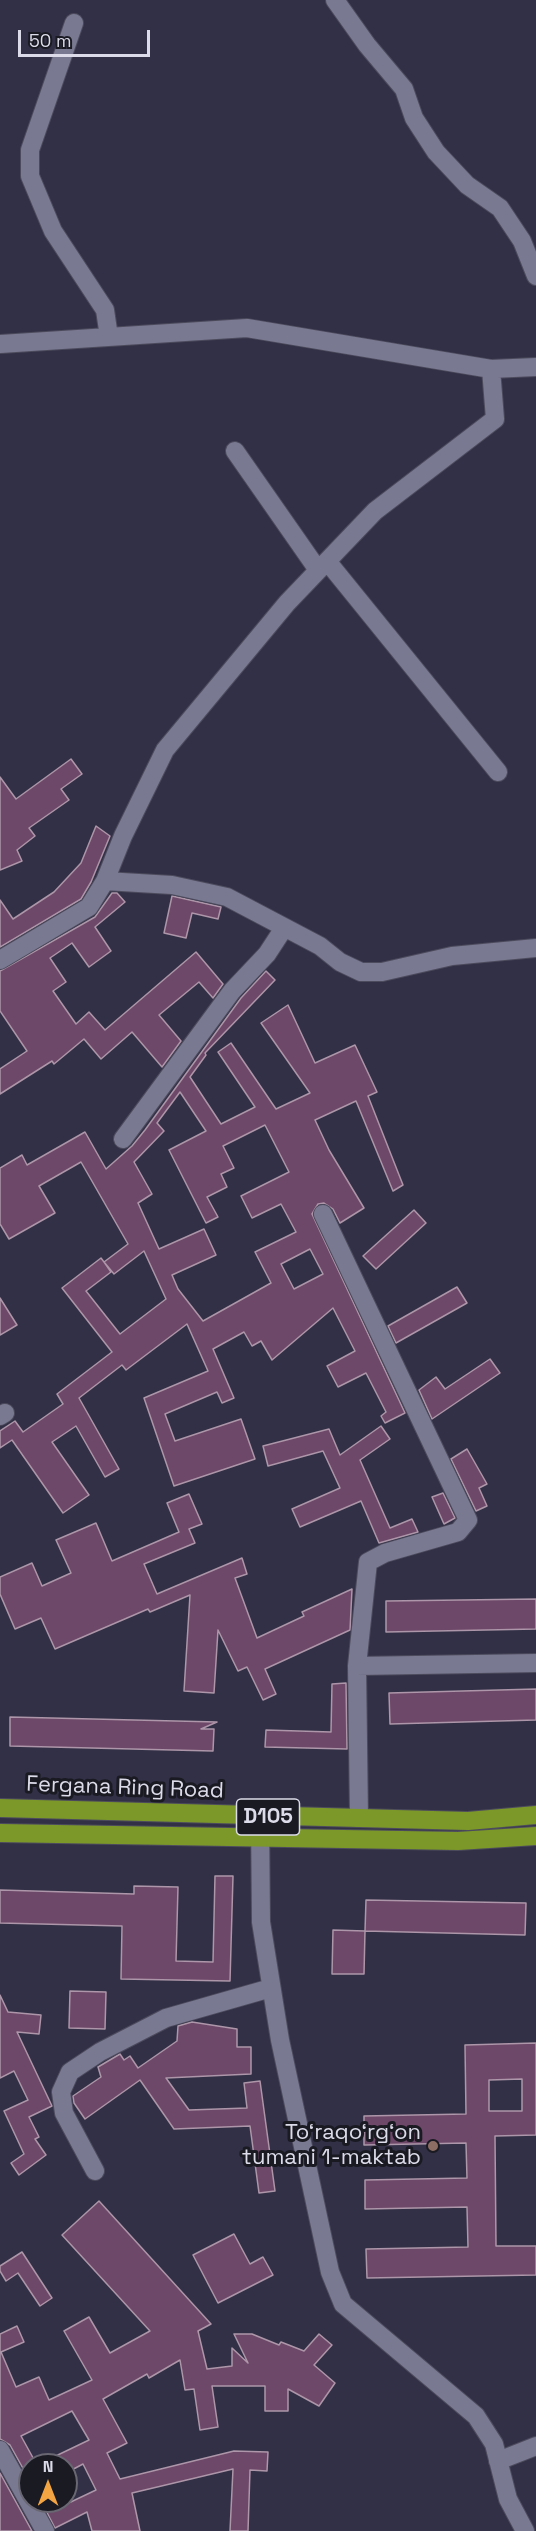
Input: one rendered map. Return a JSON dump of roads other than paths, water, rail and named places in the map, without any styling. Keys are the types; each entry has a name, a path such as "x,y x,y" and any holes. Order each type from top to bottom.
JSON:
{"highway":[{"name":"Fergana Ring Road","path":"0,1808 468,1821 536,1815"},
{"name":"Fergana Ring Road","path":"0,1833 458,1841 536,1836"}],"street":[{"path":"335,0 367,45 404,89 414,118 436,152 467,185 500,208 522,241 536,276"},
{"path":"74,24 30,150 30,176 53,231 105,310 109,337"},
{"path":"0,344 248,328 491,369 536,367"},
{"path":"0,960 89,907 105,881 123,836 165,750 287,603 375,511 495,419 491,369"},
{"path":"235,451 323,565 498,772"},
{"path":"105,881 172,885 227,897 320,946 340,962 361,972 382,972 453,956 536,948"},
{"path":"123,1139 232,991 267,954 284,928"},
{"path":"322,1214 468,1520 458,1532 384,1553 368,1562 357,1666 359,1818"},
{"path":"357,1666 536,1663"},
{"path":"260,1817 261,1922 280,2040 330,2272 344,2304 476,2416 494,2444 508,2499 525,2531"},
{"path":"95,2171 64,2113 61,2092 70,2072 100,2052 166,2018 272,1988"},
{"path":"498,2461 536,2446"},
{"path":"0,2450 45,2531"}],"place":[{"name":"Toʻraqoʻrgʻon tumani 1-maktab","path":"433,2146"}]}
